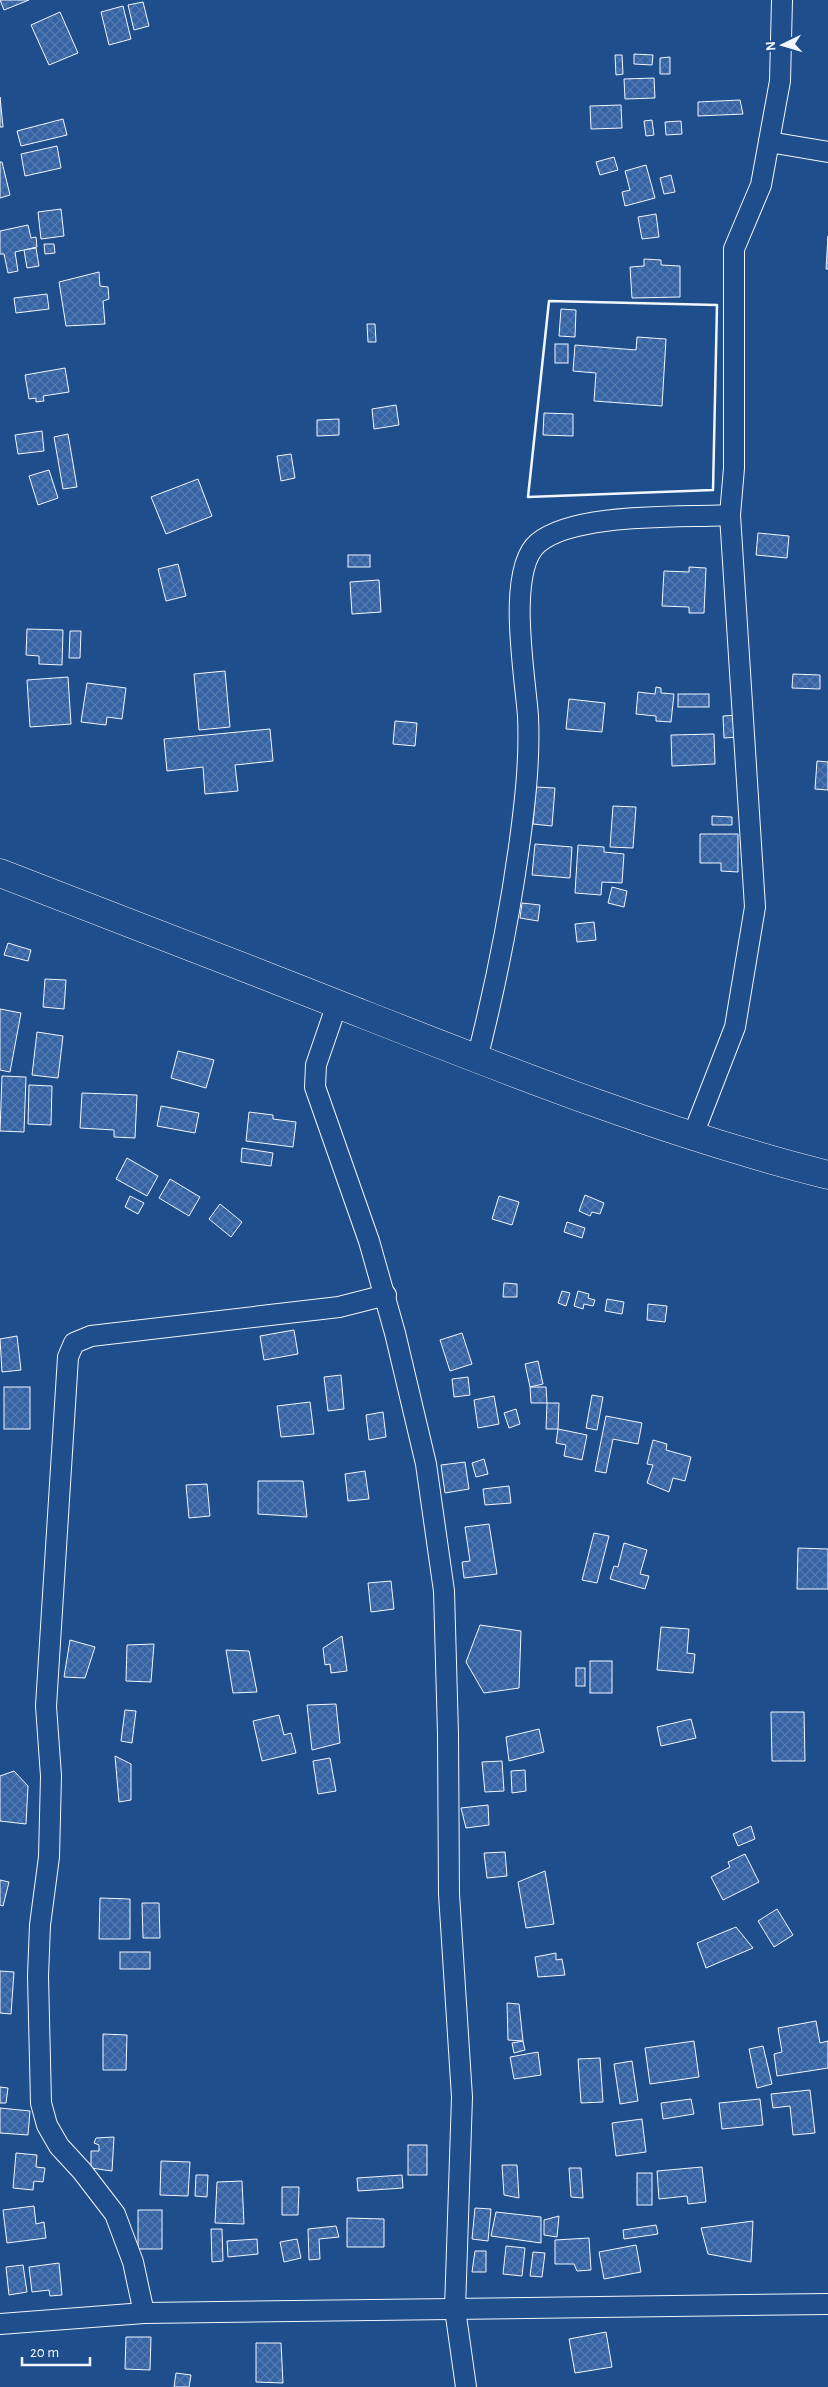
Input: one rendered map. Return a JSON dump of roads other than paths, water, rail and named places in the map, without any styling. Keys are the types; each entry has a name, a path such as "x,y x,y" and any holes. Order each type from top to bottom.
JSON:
{"highway":[{"path":"0,874 477,1059 693,1135 774,1161 828,1175"}],"street":[{"path":"693,1135 735,1027 755,907 730,515 734,468 734,249 761,185 780,81 782,0"},
{"path":"769,142 828,152"},
{"path":"477,1059 509,920 528,785 528,726 519,606 521,580 527,556 538,544 555,532 584,523 730,515"},
{"path":"337,1004 316,1064 315,1087 341,1158 386,1296 426,1464 444,1591 448,1734 449,1894 462,2097 455,2309 466,2387"},
{"path":"144,2313 134,2262 115,2214 82,2170 59,2146 47,2125 41,2103 38,1976 40,1925 49,1858 51,1776 46,1706 68,1356 74,1343 91,1336 339,1307 386,1296"},
{"path":"0,2324 144,2313 828,2304"}]}
